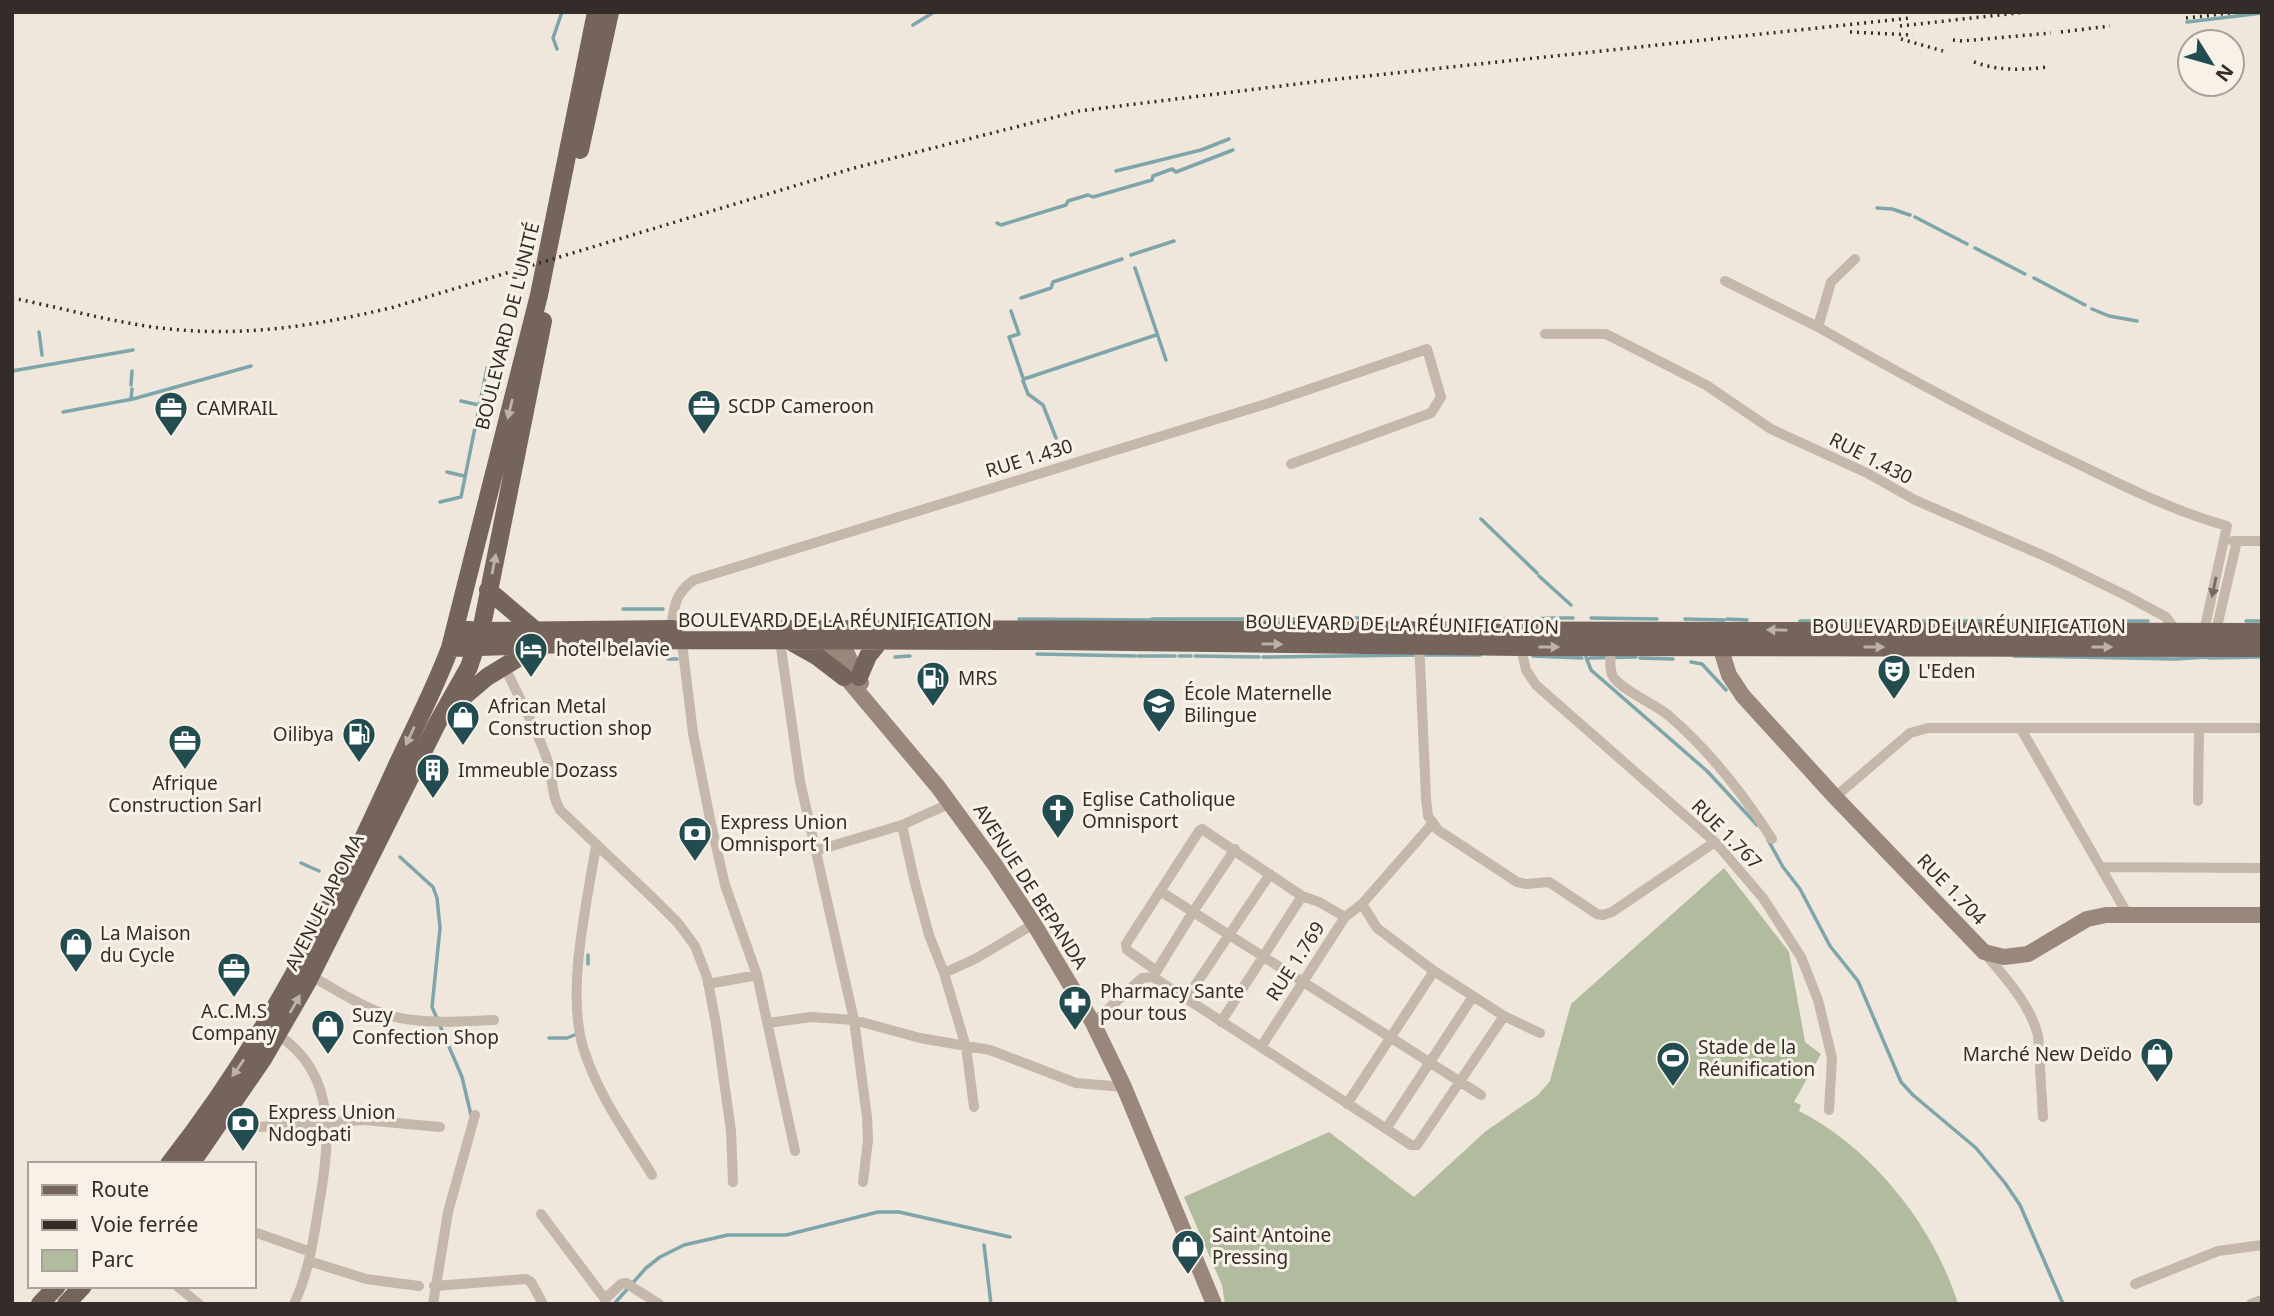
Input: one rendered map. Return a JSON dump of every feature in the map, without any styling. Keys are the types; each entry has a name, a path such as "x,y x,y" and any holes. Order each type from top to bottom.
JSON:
{"main road":[{"name":"BOULEVARD DE L'UNITÉ","path":"478,639 564,196 596,12"},
{"name":"BOULEVARD DE L'UNITÉ","path":"564,196 610,12"},
{"name":"BOULEVARD DE L'UNITÉ","path":"450,648 544,296"},
{"path":"439,720 472,689 538,636 488,590"},
{"path":"456,629 478,639"},
{"path":"678,632 1419,638"},
{"name":"BOULEVARD DE LA RÉUNIFICATION","path":"478,639 678,632 785,641 835,635 880,641 1419,638 1520,639 1611,647 1720,638 2208,640 2262,648"},
{"path":"1520,639 2176,632 2208,640 2262,632"},
{"name":"AVENUE DE BEPANDA","path":"835,635 834,661 852,677 867,702 951,803 1034,924 1093,1023 1124,1087 1214,1304"},
{"name":"RUE 1.704","path":"1720,638 1728,675 1734,685 1835,797 1984,952 2004,957 2028,954 2087,919 2106,915 2262,915"},
{"path":"450,648 478,639"},
{"name":"AVENUE JAPOMA","path":"170,1162 271,1018 381,819 459,687 478,639"},
{"path":"785,641 852,677 880,641"},
{"name":"AVENUE JAPOMA","path":"192,1162 278,1035 310,976 381,819 450,648"},
{"path":"44,1302 55,1288"},
{"path":"66,1304 81,1288"}],"street":[{"path":"1818,327 1831,282 1855,259"},
{"path":"1725,281 1818,327 1998,426 2151,499 2201,519 2227,526 2208,640"},
{"name":"RUE 1.430","path":"1545,334 1606,334 1706,385 1771,429 1867,473 1915,500 2037,552 2125,595 2166,617 2176,632"},
{"name":"RUE 1.430","path":"795,1151 757,975 725,885 693,733 675,599 684,587 694,580 1255,407 1427,349 1441,397 1431,413 1291,464"},
{"path":"2208,640 2237,541"},
{"path":"2223,542 2262,541"},
{"path":"1419,638 1426,799 1428,816 1438,830 1517,882 1549,882 1597,914 1603,915 1612,912 1715,842"},
{"name":"RUE 1.767","path":"1520,639 1526,670 1536,685 1715,842 1763,898 1801,957 1818,1000 1832,1058 1829,1110"},
{"path":"785,641 798,770 854,1020 867,1117 868,1140 863,1182"},
{"path":"1611,647 1614,677 1666,714 1707,752 1727,774 1772,839"},
{"path":"504,665 549,764 555,802 565,818 654,900 688,936 702,962 708,984 731,1132 733,1182"},
{"path":"1835,797 1904,738 1919,730 1947,727 2262,728"},
{"path":"2198,801 2199,728"},
{"path":"2021,729 2128,915"},
{"path":"815,850 902,825 951,803"},
{"name":"RUE 1.769","path":"1261,1047 1345,918 1362,904 1432,824"},
{"path":"902,825 929,935 944,973 966,1047 974,1107"},
{"path":"1345,918 1320,902 1302,896 1206,831 1199,831 1125,947 1186,999 1411,1145 1417,1145 1504,1016"},
{"path":"596,845 577,993 579,1032 600,1091 652,1175"},
{"path":"1093,1023 1142,978 1155,974 1235,849"},
{"path":"2101,867 2262,868"},
{"path":"1186,999 1270,874"},
{"path":"1160,891 1481,1095"},
{"path":"1221,1022 1302,896"},
{"path":"1362,904 1377,928 1434,971 1472,998 1540,1033"},
{"path":"944,973 975,959 1034,924"},
{"path":"1984,952 2027,1007 2035,1023 2039,1035 2043,1116"},
{"path":"1347,1104 1434,971"},
{"path":"708,984 757,975"},
{"path":"310,976 366,1006 400,1018 494,1020"},
{"path":"1386,1129 1472,998"},
{"path":"768,1023 811,1017 854,1020 920,1038 1002,1054 1076,1083 1124,1087"},
{"path":"278,1035 295,1046 306,1060 318,1083 328,1122 323,1178 310,1257 294,1304"},
{"path":"433,1304 448,1212 475,1115"},
{"path":"259,1127 364,1120 440,1127"},
{"path":"541,1214 603,1301 626,1283 659,1304"},
{"path":"256,1233 366,1279 419,1286"},
{"path":"2136,1284 2218,1251 2262,1245"},
{"path":"434,1286 526,1279 531,1282 542,1304"},
{"path":"179,1288 198,1303"},
{"path":"2251,1304 2262,1300"}],"green space":[{"name":"Stade de la Réunification","path":"1724,868 1789,952 1805,1042 1821,1054 1794,1102 1801,1105 1799,1111 1851,1146 1897,1192 1933,1246 1958,1304 1225,1304 1222,1285 1184,1197 1329,1132 1414,1197 1486,1131 1538,1095 1550,1081 1571,1004"}],"waterway":[{"path":"557,49 553,38 562,12"},
{"path":"913,25 934,12"},
{"path":"2187,22 2262,13"},
{"path":"1116,171 1201,150 1229,139"},
{"path":"997,223 1001,225 1066,205 1068,201 1088,195 1093,197 1152,180 1153,176 1172,169 1176,172 1233,150"},
{"path":"1877,208 1892,209 1910,215"},
{"path":"1915,217 1967,244"},
{"path":"1131,255 1174,241"},
{"path":"1975,248 2025,274"},
{"path":"1021,298 1051,288 1053,282 1122,259"},
{"path":"1135,268 1166,360"},
{"path":"2034,278 2085,305"},
{"path":"2092,309 2109,316 2137,321"},
{"path":"1011,311 1019,334 1009,337 1023,378"},
{"path":"39,332 42,355"},
{"path":"1024,379 1156,335"},
{"path":"12,371 133,350"},
{"path":"63,412 133,399 251,366"},
{"path":"440,502 461,497 487,368"},
{"path":"131,385 132,371"},
{"path":"1023,381 1028,394 1043,405 1056,438"},
{"path":"131,399 132,389"},
{"path":"461,401 479,405"},
{"path":"447,472 464,476"},
{"path":"1481,519 1537,573"},
{"path":"1539,576 1571,605"},
{"path":"623,609 663,609"},
{"path":"1341,618 1362,618"},
{"path":"1530,619 1555,618"},
{"path":"1560,618 1573,618"},
{"path":"1591,618 1657,619"},
{"path":"1019,619 1150,620"},
{"path":"1152,619 1300,619"},
{"path":"1485,619 1529,619"},
{"path":"1685,619 1724,620"},
{"path":"1727,619 1747,620"},
{"path":"1800,621 2148,621"},
{"path":"2246,621 2262,621"},
{"path":"1037,654 1135,656"},
{"path":"1263,657 1416,655"},
{"path":"1423,655 1480,655"},
{"path":"895,657 910,656"},
{"path":"1138,656 1175,656"},
{"path":"1179,656 1191,656"},
{"path":"1195,656 1259,657"},
{"path":"1533,656 1582,658"},
{"path":"2014,656 2175,659 2208,657"},
{"path":"1586,657 1591,670 1707,771 1757,825"},
{"path":"1590,658 1636,657"},
{"path":"2209,658 2262,657"},
{"path":"1640,658 1673,659"},
{"path":"668,659 677,659"},
{"path":"1691,662 1702,664 1726,690"},
{"path":"1768,840 1783,867 1800,889 1830,946 1858,981 1901,1082 1976,1148 2005,1183 2020,1205 2063,1304"},
{"path":"400,857 433,887 437,898 440,928 432,1007 462,1077 471,1115"},
{"path":"301,863 319,871"},
{"path":"588,955 588,964"},
{"path":"549,1038 567,1038 577,1034"},
{"path":"614,1304 646,1268 660,1257 684,1245 728,1235 786,1235 878,1212 899,1212 1010,1237"},
{"path":"984,1245 991,1304"}],"railway":[{"path":"1900,26 2026,12"},
{"path":"2186,18 2239,12"},
{"path":"12,298 160,328 235,331 289,327 394,307 854,168 1079,111 1329,80 1911,18"},
{"path":"2061,32 2110,26"},
{"path":"1850,32 1913,35"},
{"path":"1953,40 2051,33"},
{"path":"1901,39 1943,51"},
{"path":"1974,62 2010,69 2047,67"}],"place":[{"name":"SCDP Cameroon","path":"704,436"},
{"name":"CAMRAIL","path":"171,438"},
{"name":"hotel belavie","path":"531,679"},
{"name":"L'Eden","path":"1894,701"},
{"name":"MRS","path":"933,708"},
{"name":"École Maternelle Bilingue","path":"1159,734"},
{"name":"African Metal Construction shop","path":"463,747"},
{"name":"Oilibya","path":"359,764"},
{"name":"Afrique Construction Sarl","path":"185,771"},
{"name":"Immeuble Dozass","path":"433,800"},
{"name":"Eglise Catholique Omnisport","path":"1058,840"},
{"name":"Express Union Omnisport 1","path":"695,863"},
{"name":"La Maison du Cycle","path":"76,974"},
{"name":"A.C.M.S Company","path":"234,999"},
{"name":"Pharmacy Sante pour tous","path":"1075,1032"},
{"name":"Suzy Confection Shop","path":"328,1056"},
{"name":"Marché New Deïdo","path":"2157,1084"},
{"name":"Stade de la Réunification","path":"1673,1088"},
{"name":"Express Union Ndogbati","path":"243,1153"},
{"name":"Saint Antoine Pressing","path":"1188,1276"}]}
